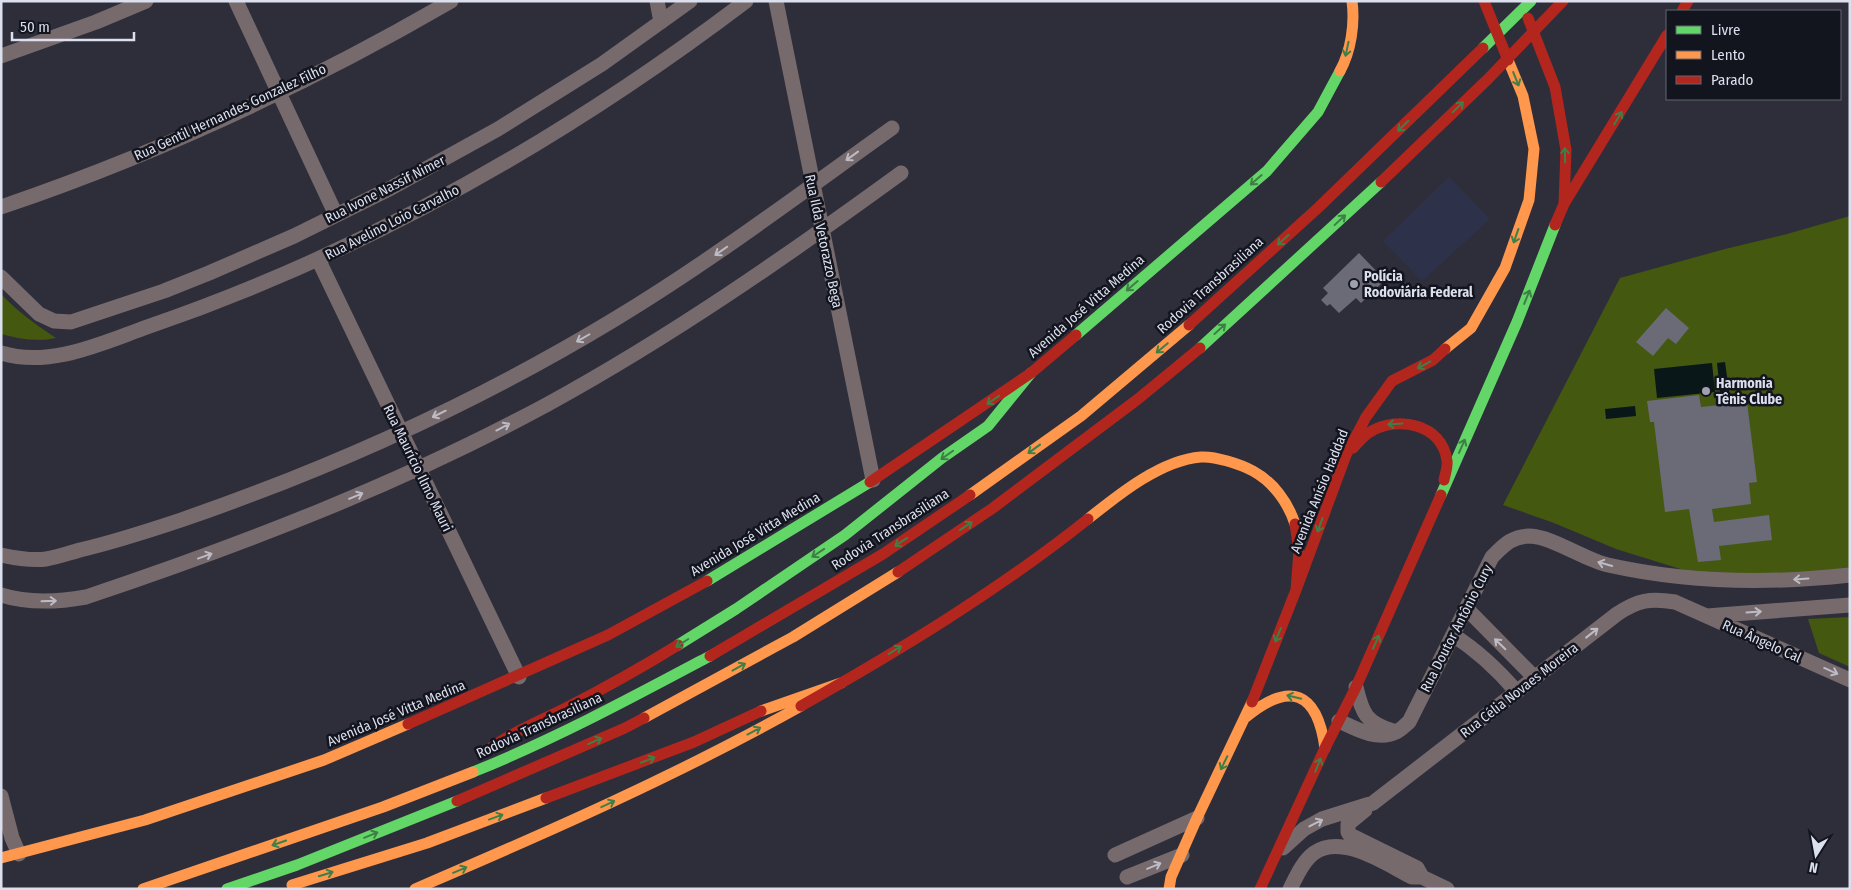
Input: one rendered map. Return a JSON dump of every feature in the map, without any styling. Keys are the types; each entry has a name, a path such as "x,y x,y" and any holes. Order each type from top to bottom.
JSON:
{"main road":[{"name":"Avenida José Vitta Medina","path":"1,858 145,820 324,760 519,677 608,635 706,582 873,480 1032,373 1267,171 1318,112 1345,62 1354,19 1352,1"},
{"name":"Avenida Anísio Haddad","path":"1169,889 1171,877 1197,818 1245,719 1296,590 1346,455 1366,417 1392,381 1434,360 1471,328 1505,268 1529,200 1534,149 1523,96 1484,1"},
{"path":"1522,1 1555,87 1566,150 1564,204"},
{"name":"Rodovia Transbrasiliana","path":"143,889 383,807 505,759 637,695 713,654 883,554 949,510 1081,416 1200,316 1319,207 1532,1"},
{"path":"227,889 297,865 484,790 625,728 793,637 879,585 993,508 1145,394 1194,353 1343,218 1488,79 1562,1"},
{"path":"1260,889 1325,748 1356,687 1443,491 1517,322 1564,204 1666,37"},
{"path":"449,781 503,739 648,664 736,608 845,534 942,458 988,426 1032,373"},
{"path":"1346,455 1369,432 1387,425 1408,423 1426,430 1440,441 1447,461 1443,491"},
{"path":"415,889 558,828 699,761 841,683 1036,560 1130,488 1151,474 1174,464 1201,457 1240,465 1262,476 1278,491 1293,516 1299,545 1296,590"},
{"path":"279,889 427,843 694,742 758,712 841,683"},
{"path":"1245,719 1265,702 1280,696 1290,695 1301,698 1339,721"},
{"path":"1312,705 1320,718 1325,748"}],"street":[{"path":"1,56 96,22 146,1"},
{"path":"236,1 336,215"},
{"name":"Rua Gentil Hernandes Gonzalez Filho","path":"1,207 147,151 279,92 356,54 451,1"},
{"path":"657,1 661,22"},
{"name":"Rua Ivone Nassif Nimer","path":"1,277 39,314 54,321 71,322 164,291 252,255 437,164 498,129 595,68 690,1"},
{"name":"Rua Avelino Loio Carvalho","path":"1,353 32,358 64,354 158,324 212,304 318,259 451,192 524,151 642,77 746,1"},
{"name":"Rua Ilda Vetorazzo Bega","path":"776,1 873,480"},
{"path":"1,555 44,560 113,542 220,507 281,484 401,432 510,378 615,319 716,255 892,128"},
{"path":"1,595 38,602 70,600 86,596 237,544 324,510 419,469 532,412 611,368 718,302 822,231 900,173"},
{"name":"Rua Maurício Ilmo Mauri","path":"318,259 519,677"},
{"name":"Rua Doutor Antônio Cury","path":"1397,732 1409,722 1492,557 1505,543 1519,538 1532,536 1565,547 1606,565 1718,581 1764,581 1850,575"},
{"path":"1640,571 1649,589 1647,595 1640,602"},
{"path":"1675,602 1671,590 1679,576"},
{"name":"Rua Célia Novaes Moreira","path":"1353,843 1348,832 1348,824 1617,614 1630,605 1640,602 1657,600 1675,602"},
{"name":"Rua Ângelo Cal","path":"1675,602 1850,680"},
{"path":"1705,616 1850,605"},
{"path":"1466,608 1535,678"},
{"path":"1453,635 1470,646 1499,671 1518,692"},
{"path":"1356,687 1364,714 1381,728 1397,732"},
{"path":"1339,721 1372,734 1383,735 1397,732"},
{"path":"1,796 12,838 19,854"},
{"name":"Rua Célia Novaes Moreira","path":"1278,853 1304,829 1322,820 1373,803"},
{"path":"1115,855 1197,818"},
{"path":"1290,889 1312,854 1331,847 1353,843 1386,858 1417,868 1422,877 1447,889"},
{"path":"1127,878 1182,855"}],"shaded area":[{"path":"1449,177 1490,219 1422,281 1383,241"},
{"path":"1725,362 1729,391 1720,392 1717,363"},
{"path":"1712,363 1715,392 1657,398 1654,369"},
{"path":"1635,406 1636,416 1606,419 1605,409"}],"green space":[{"name":"Harmonia Tênis Clube","path":"1850,216 1850,569 1769,577 1690,572 1616,549 1554,523 1503,505 1620,278"},
{"path":"1,294 27,318 56,338 28,339 1,334"},
{"path":"1850,617 1850,667 1819,653 1808,619"}],"building":[{"name":"Polícia Rodoviária Federal","path":"1359,253 1385,280 1361,303 1356,298 1339,313 1330,304 1327,306 1321,300 1328,293 1323,288"},
{"path":"1666,308 1689,328 1676,344 1668,338 1653,356 1636,342"},
{"path":"1699,395 1701,407 1747,402 1757,482 1749,483 1751,504 1712,509 1714,522 1769,515 1772,540 1719,546 1721,560 1698,562 1689,509 1665,512 1654,422 1650,422 1647,401"}],"traffic: fast":[{"path":"1483,48 1531,1"},
{"path":"1076,335 1267,171 1318,112 1340,71"},
{"path":"1200,348 1381,182"},
{"path":"1441,495 1517,322 1555,225"},
{"path":"678,645 736,609 845,535 942,458 988,426 1031,373"},
{"path":"707,581 870,482"},
{"path":"473,772 564,732 710,656"},
{"path":"227,889 297,865 457,801"}],"traffic: slow":[{"path":"1340,71 1347,55 1351,37 1352,1"},
{"path":"1445,349 1471,328 1505,268 1529,200 1534,149 1523,96 1508,60"},
{"path":"970,495 1081,416 1189,325"},
{"path":"1088,519 1126,490 1156,472 1186,460 1207,457 1248,468 1267,481 1284,500 1295,524"},
{"path":"644,718 793,637 898,572"},
{"path":"761,711 841,683"},
{"path":"1246,717 1276,699 1288,696 1299,698 1308,704 1315,714 1321,729 1325,748"},
{"path":"1169,889 1171,877 1197,818 1252,702"},
{"path":"415,889 562,825 658,780 801,706"},
{"path":"1,858 145,820 324,760 408,724"},
{"path":"143,889 383,807 473,772"},
{"path":"292,885 427,843 546,798"}],"traffic: jam":[{"path":"1484,1 1508,60"},
{"path":"1381,182 1488,79 1563,1"},
{"path":"1683,10 1688,1"},
{"path":"1528,18 1555,87 1566,150 1564,204 1555,225"},
{"path":"1564,204 1666,37"},
{"path":"1189,325 1319,207 1483,48"},
{"path":"870,482 1031,373 1076,335"},
{"path":"898,572 993,508 1138,399 1200,348"},
{"path":"1252,702 1346,455 1366,417 1392,381 1433,360 1445,349"},
{"path":"1353,448 1368,433 1381,427 1393,424 1417,426 1437,438 1444,448 1447,463 1444,480"},
{"path":"710,656 883,554 970,495"},
{"path":"1260,889 1325,748 1356,687 1441,495"},
{"path":"801,706 875,663 984,595 1088,519"},
{"path":"1295,524 1299,551 1296,590"},
{"path":"408,724 608,635 707,581"},
{"path":"492,747 518,731 607,686 678,645"},
{"path":"546,798 694,742 761,711"},
{"path":"457,801 644,718"}],"place":[{"name":"Polícia Rodoviária Federal","path":"1354,284"},
{"name":"Harmonia Tênis Clube","path":"1706,391"}]}
